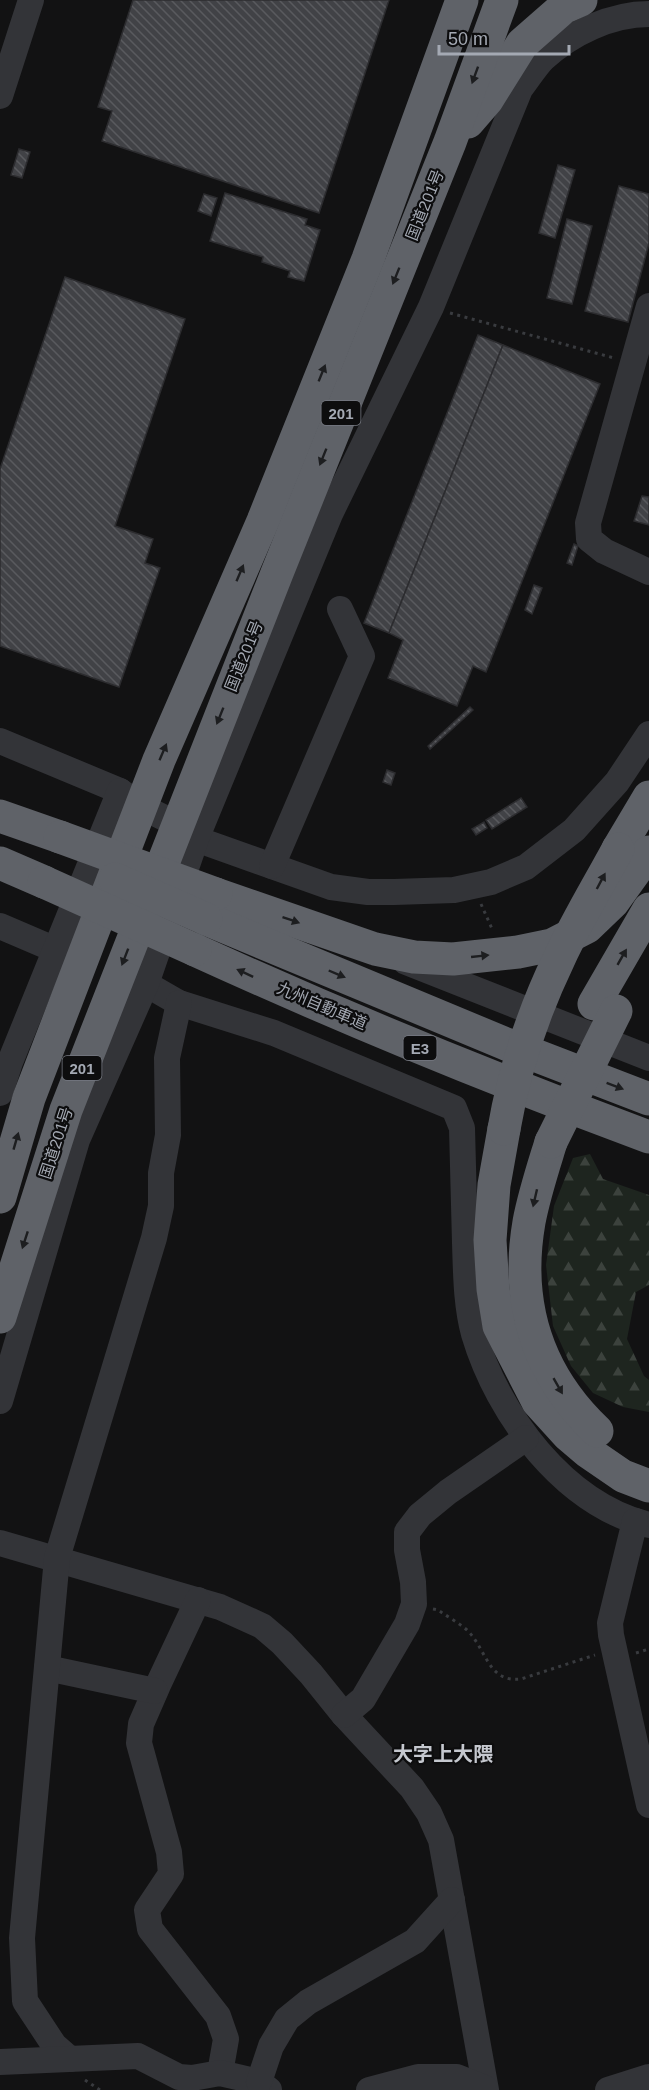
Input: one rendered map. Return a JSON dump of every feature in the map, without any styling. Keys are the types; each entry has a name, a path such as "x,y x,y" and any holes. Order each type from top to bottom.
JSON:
{"highway":[{"path":"403,165 431,46 445,0"},
{"name":"国道201号","path":"0,1197 29,1098 131,799 159,760 267,510 368,259 462,0"},
{"name":"国道201号","path":"0,1317 66,1110 187,832 502,0"},
{"path":"450,142 487,100 522,44 563,8 581,0"},
{"path":"211,907 375,950 414,957 453,959 518,952 552,945 587,927 613,902 633,850 649,797"},
{"path":"0,816 53,857"},
{"name":"九州自動車道","path":"0,828 53,857 195,950 291,994 447,1059 649,1137"},
{"path":"633,850 559,959 537,1011 512,1087 528,1135 529,1224 525,1261 526,1297 533,1331 544,1360 562,1393 581,1416 601,1435 627,1454 649,1464"},
{"name":"九州自動車道","path":"0,863 53,857 211,907 506,1044 649,1099"},
{"path":"649,909 605,1007 528,1135 513,1187 505,1266 513,1350 522,1373 538,1402 568,1435 588,1452 622,1476 649,1486"},
{"path":"605,1007 649,954"},
{"path":"447,1059 649,1158"}],"street":[{"path":"0,96 31,0"},
{"path":"0,1401 77,1140 146,984 187,832 330,514 431,307 520,89 543,60 576,36 599,23 620,17 649,14"},
{"path":"649,306 588,523 589,539 604,551 649,572"},
{"path":"272,866 362,656 340,609"},
{"path":"0,741 131,799 187,832 331,887 368,892 454,890 491,882 526,867 574,830 617,782 649,734"},
{"path":"0,1093 5,1061 56,950 131,799"},
{"path":"0,926 56,950"},
{"path":"375,950 649,1058"},
{"path":"146,984 179,1003 274,1033 454,1108 462,1128 466,1279 474,1333 486,1365 505,1404 526,1437 556,1472 591,1500 642,1523 610,1623 649,1805"},
{"path":"70,2059 54,2045 25,2001 22,1938 57,1558 154,1238 161,1206 161,1173 168,1135 167,1059 179,1003"},
{"path":"344,1715 363,1699 407,1624 414,1604 413,1582 406,1550 407,1532 420,1515 448,1492 526,1437"},
{"path":"0,1543 198,1600 262,1626 282,1643 344,1715 393,1766 429,1813 441,1840 452,1900 476,2087"},
{"path":"198,1600 141,1724 139,1743 169,1852 171,1874 147,1910 150,1929 218,2016 226,2039 220,2073"},
{"path":"47,1668 155,1691"},
{"path":"0,2062 138,2056 181,2084 192,2078 220,2073 264,2086 271,2046 287,2019 308,2002 415,1941 452,1900"},
{"path":"369,2090 418,2077 457,2077 476,2087"},
{"path":"608,2090 649,2077"}],"path":[{"path":"431,307 633,364"},
{"path":"414,1604 438,1610 468,1631 498,1676 510,1681 614,1648"}],"green space":[{"path":"590,1154 603,1179 649,1195 649,1285 636,1292 627,1339 644,1376 649,1380 649,1412 623,1407 593,1393 571,1366 553,1326 546,1265 554,1206 573,1158"}],"building":[{"path":"133,0 389,0 319,213 102,141 112,111 98,107"},
{"path":"19,149 30,152 22,178 11,175"},
{"path":"558,165 575,170 555,238 539,233"},
{"path":"619,186 649,194 649,243 628,322 585,311"},
{"path":"225,193 307,219 305,225 320,230 304,281 288,277 290,271 262,262 263,257 210,241"},
{"path":"204,194 217,198 211,216 198,211"},
{"path":"567,219 592,226 572,304 547,298"},
{"path":"65,277 185,319 115,526 153,539 145,563 160,568 119,687 0,646 0,469"},
{"path":"478,335 503,345 389,633 364,623"},
{"path":"503,345 600,384 486,672 473,666 457,706 388,678 403,640 389,633"},
{"path":"642,496 649,497 649,525 634,521"},
{"path":"574,544 578,546 572,565 567,563"},
{"path":"534,585 542,588 532,614 525,610"},
{"path":"470,707 473,710 430,749 428,746"},
{"path":"387,770 395,773 391,785 383,782"},
{"path":"521,798 527,807 492,829 486,820"},
{"path":"484,822 487,828 476,835 472,829"}],"district":[{"name":"大字上大隈","path":"443,1754"}]}
